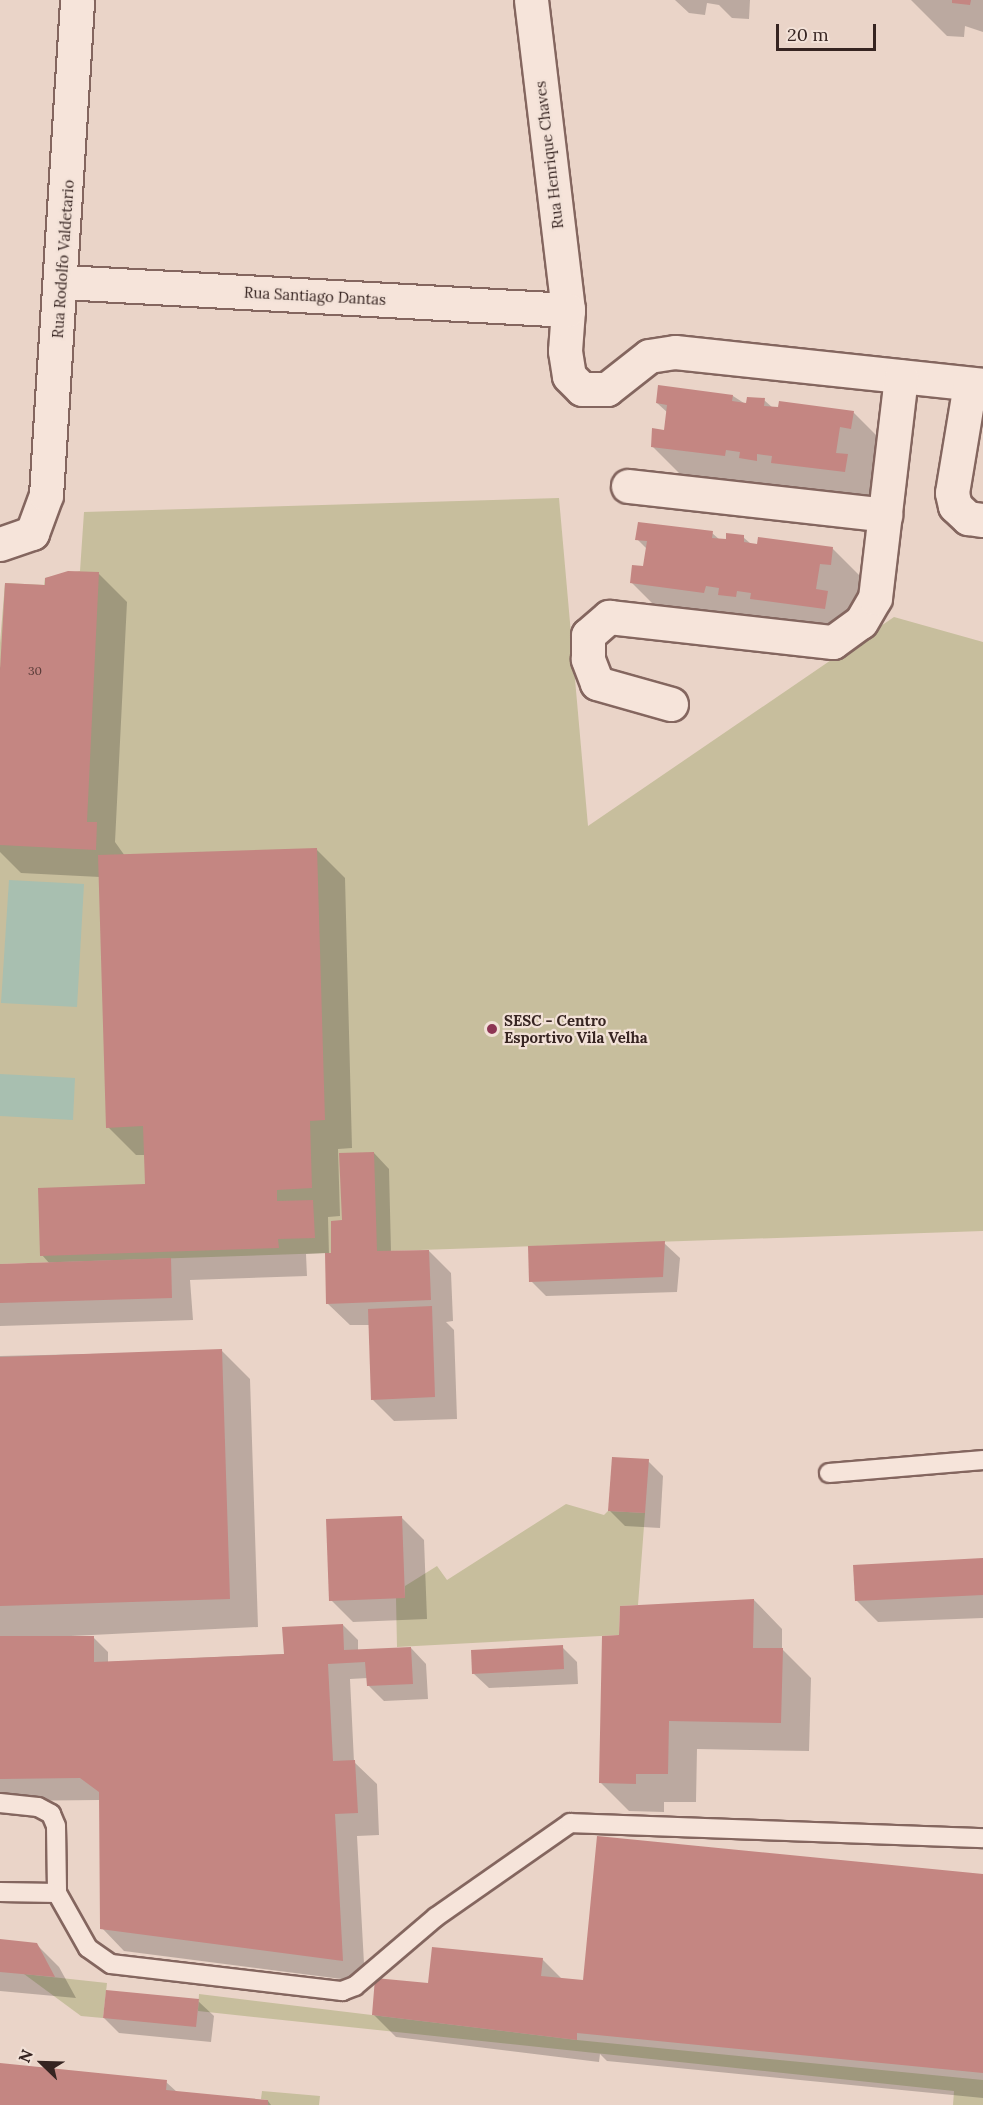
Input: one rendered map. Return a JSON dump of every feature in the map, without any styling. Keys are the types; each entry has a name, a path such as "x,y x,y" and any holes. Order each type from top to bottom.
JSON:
{"street":[{"name":"Rua Rodolfo Valdetario","path":"0,544 32,533 46,495 63,282 77,0"},
{"name":"Rua Henrique Chaves","path":"531,0 568,310 566,351 569,376 582,389 607,389 649,356 675,352 977,384"},
{"name":"Rua Santiago Dantas","path":"63,282 568,310"},
{"path":"671,704 597,683 588,659 588,635 609,617 833,642 861,622 875,598 901,377"},
{"path":"977,384 952,493 955,506 968,518 983,520"},
{"path":"628,486 885,515"}],"lane":[{"path":"829,1473 983,1460"},
{"path":"0,1803 38,1807 51,1814 56,1826 57,1893 88,1948 111,1964 342,1991 355,1986 436,1917 570,1823 983,1838"},
{"path":"0,1892 57,1893"}],"shaded area":[{"name":"SESC - Centro Esportivo Vila Velha","path":"559,498 588,826 894,617 983,642 983,1231 0,1264 0,643 5,583 44,585 45,578 80,571 84,512"},
{"path":"9,880 84,884 77,1007 1,1003"},
{"path":"0,1074 75,1078 73,1120 0,1116"},
{"path":"566,1504 604,1515 608,1511 645,1513 638,1605 620,1606 619,1635 397,1647 396,1598 405,1597 405,1586 437,1566 447,1580"},
{"path":"24,1974 107,1983 103,2018 81,2016"},
{"path":"199,1994 577,2040 983,2080 983,2105 953,2105 954,2091 198,2011"},
{"path":"262,2091 320,2096 319,2105 268,2105 268,2100 261,2099"}],"building":[{"path":"952,0 971,0 970,5 952,3"},
{"path":"658,385 733,395 732,401 746,403 747,397 765,398 764,406 778,407 779,401 854,411 851,429 840,427 836,453 848,454 845,472 771,463 772,456 757,454 757,461 739,458 740,452 726,450 725,456 651,447 652,428 664,430 667,405 656,403"},
{"path":"638,522 713,531 712,538 726,539 726,533 744,535 744,542 757,544 758,537 833,547 831,565 820,564 816,589 828,591 825,609 750,599 751,593 737,591 736,597 718,595 719,588 706,586 704,593 630,583 632,565 643,566 647,541 635,540"},
{"path":"68,571 99,572 87,822 97,822 96,850 0,845 0,670 5,583 45,585 45,578"},
{"path":"317,848 325,1120 310,1121 312,1188 277,1190 277,1201 313,1200 315,1238 278,1239 279,1248 40,1256 38,1188 145,1184 143,1126 106,1128 98,855"},
{"path":"374,1152 377,1251 429,1250 431,1300 326,1304 325,1253 331,1253 331,1221 342,1220 339,1153"},
{"path":"665,1241 663,1277 529,1282 528,1246"},
{"path":"171,1258 172,1298 0,1303 0,1264"},
{"path":"432,1306 435,1397 371,1400 368,1309"},
{"path":"222,1349 230,1599 0,1606 0,1357"},
{"path":"612,1457 649,1459 645,1513 608,1511"},
{"path":"402,1516 405,1598 329,1601 326,1519"},
{"path":"983,1558 983,1595 855,1601 853,1565"},
{"path":"754,1599 753,1648 783,1648 781,1723 669,1721 668,1774 636,1774 636,1784 599,1783 602,1636 619,1635 620,1606"},
{"path":"343,1624 344,1650 411,1647 413,1684 367,1686 365,1662 328,1664 333,1761 355,1760 358,1813 335,1814 343,1961 100,1929 99,1792 80,1778 0,1779 0,1636 94,1636 94,1662 284,1654 282,1627"},
{"path":"563,1645 564,1669 472,1674 471,1650"},
{"path":"597,1836 983,1874 983,2073 577,2033 577,2040 372,2015 375,1978 428,1983 432,1947 543,1958 541,1976 583,1980"},
{"path":"0,1939 37,1943 55,1977 0,1972"},
{"path":"106,1990 199,1999 196,2027 103,2018"},
{"path":"0,2063 167,2080 166,2090 268,2100 268,2105 0,2105"}],"place":[{"name":"SESC - Centro Esportivo Vila Velha","path":"492,1029"}]}
